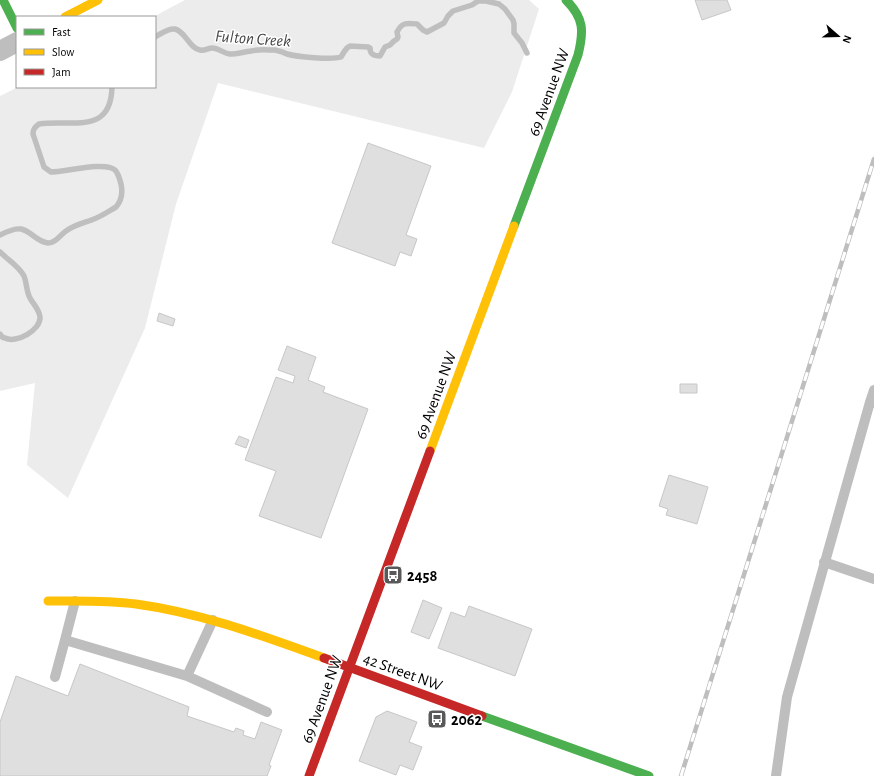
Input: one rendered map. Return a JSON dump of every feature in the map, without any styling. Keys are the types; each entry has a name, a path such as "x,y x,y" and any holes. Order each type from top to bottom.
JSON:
{"street":[{"path":"3,0 16,26"},
{"path":"67,16 98,0"},
{"name":"69 Avenue NW","path":"309,776 578,55 582,33 581,24 578,15 566,0"},
{"path":"0,51 16,43"},
{"name":"42 Street NW","path":"48,600 148,605 213,620 245,630 649,776"}],"lane":[{"path":"776,776 787,697 824,562 872,402 874,390"},
{"path":"824,562 874,579"},
{"path":"55,677 75,601"},
{"path":"187,676 213,620"},
{"path":"65,640 187,676 267,712"}],"shaded area":[{"path":"185,0 529,0 539,9 512,92 484,148 218,83 176,204 145,328 68,498 27,465 35,383 0,391 0,96 16,88 156,88 155,16"}],"building":[{"path":"695,0 727,0 731,10 702,20"},
{"path":"368,143 431,166 406,235 417,239 411,256 400,252 395,266 332,243"},
{"path":"159,313 175,319 173,326 157,321"},
{"path":"287,346 316,357 308,380 325,387 323,392 368,409 321,538 259,516 276,471 245,460 276,377 293,383 295,376 278,370"},
{"path":"680,384 697,384 697,393 680,393"},
{"path":"239,436 249,440 246,448 235,444"},
{"path":"669,475 708,487 697,524 666,515 668,509 659,506"},
{"path":"423,600 442,608 429,639 411,632"},
{"path":"469,606 532,629 515,676 438,648 451,612 465,617"},
{"path":"80,664 189,707 187,716 234,732 236,728 244,731 243,735 255,739 261,722 282,730 269,765 271,766 267,776 0,776 0,722 16,676 68,696"},
{"path":"387,711 417,722 409,742 422,747 413,770 400,765 396,775 359,761 376,717"}],"waterway":[{"name":"Fulton Creek","path":"156,36 167,30 175,29 182,33 196,49 205,50 215,48 230,54 257,50 275,50 298,56 337,58 341,57 350,46 368,47 370,48 372,54 375,56 380,56 385,47 397,39 397,32 401,26 408,23 417,24 427,32 444,23 453,11 472,5 478,1 486,1 499,4 505,9 513,20 514,33 522,43 527,53"},
{"name":"Fulton Creek","path":"0,235 13,230 21,229 25,230 41,241 51,243 69,229 94,219 116,207 121,199 122,190 115,170 110,168 94,167 51,172 44,167 33,134 34,128 39,124 76,123 97,119 105,113 110,102 112,88"},
{"name":"Fulton Creek","path":"0,252 22,272 27,290 40,317 36,327 27,335 10,339 4,338 0,334"}],"railway":[{"path":"681,776 874,159"}],"traffic: fast":[{"path":"3,0 16,26"},
{"path":"514,226 578,55 582,32 581,25 576,13 566,0"},
{"path":"482,716 649,776"}],"traffic: slow":[{"path":"67,16 98,0"},
{"path":"430,451 514,226"},
{"path":"48,601 114,602 161,608 232,626 324,658"}],"traffic: jam":[{"path":"309,776 430,451"},
{"path":"324,658 482,716"}],"place":[{"name":"2458","path":"393,575"},
{"name":"2062","path":"437,719"}]}
